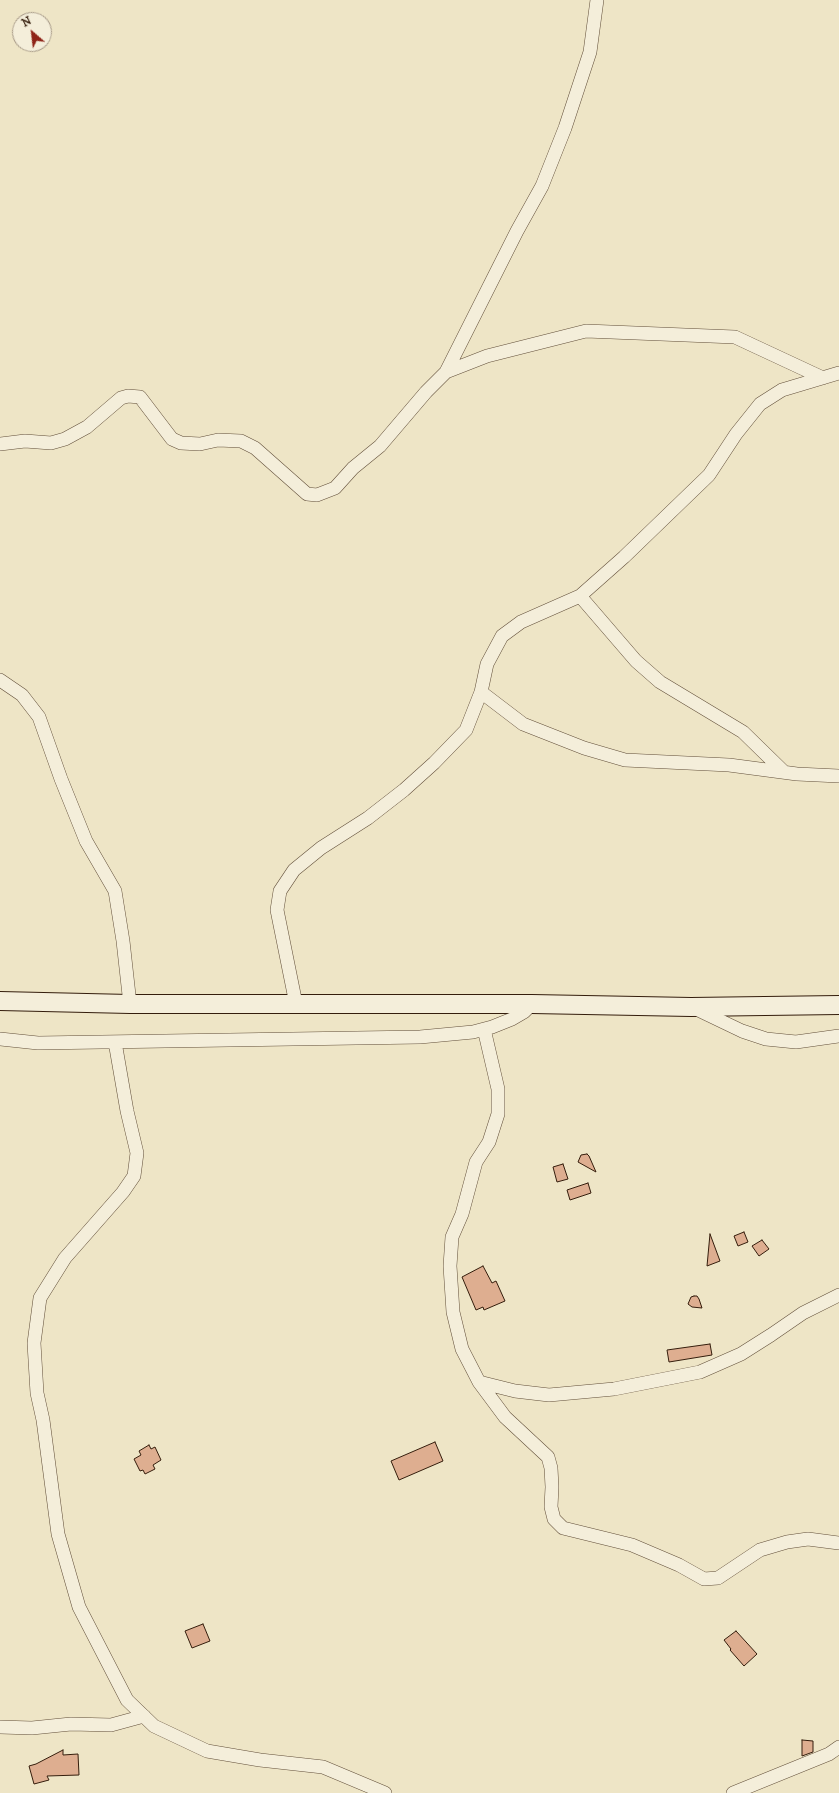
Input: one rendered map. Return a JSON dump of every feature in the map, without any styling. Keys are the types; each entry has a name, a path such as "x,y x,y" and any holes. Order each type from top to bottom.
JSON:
{"main road":[{"path":"0,1001 130,1004 532,1004 691,1007 839,1005"}],"street":[{"path":"0,444 25,441 51,443 65,439 87,427 121,398 128,396 140,397 172,439 188,444 200,444 218,440 241,441 255,448 307,494 318,495 334,488 353,468 380,446 426,392 446,372 517,231 542,186 565,128 590,52 597,0"},
{"path":"446,372 487,356 586,330 735,338 824,378"},
{"path":"296,1004 277,910 280,891 294,870 321,848 368,818 404,790 434,763 466,730 481,692 487,664 502,636 521,622 580,596 624,557 709,475 736,434 760,404 782,390 839,373"},
{"path":"580,596 636,661 660,682 743,732 784,772"},
{"path":"0,680 22,695 39,717 61,779 86,841 115,891 123,941 130,1004"},
{"path":"481,692 523,724 584,748 625,760 729,766 839,776"},
{"path":"0,1039 38,1043 250,1038 372,1038 448,1035 484,1029 512,1019 524,1012 532,1004"},
{"path":"691,1007 742,1031 766,1039 796,1042 839,1036"},
{"path":"484,1029 498,1089 498,1114 489,1142 476,1162 462,1214 452,1237 450,1266 453,1312 462,1349 479,1382 505,1417 548,1457 552,1487 551,1507 554,1519 564,1528 632,1544 679,1565 704,1579 718,1578 760,1550 787,1542 808,1539 839,1543"},
{"path":"115,1042 127,1111 137,1153 134,1176 123,1192 65,1258 40,1298 34,1343 37,1393 43,1420 58,1534 79,1607 127,1700 154,1726 207,1751 260,1760 323,1767 385,1793"},
{"path":"479,1382 515,1391 549,1395 614,1389 700,1372 741,1354 803,1313 839,1295"},
{"path":"0,1727 32,1728 71,1724 111,1725 144,1716"},
{"path":"733,1793 829,1754 839,1747"}],"building":[{"path":"587,1154 596,1172 578,1162 581,1155"},
{"path":"563,1164 568,1179 557,1182 553,1167"},
{"path":"588,1183 591,1193 570,1200 567,1190"},
{"path":"744,1232 748,1242 738,1246 734,1236"},
{"path":"710,1234 720,1261 707,1266"},
{"path":"762,1240 769,1249 759,1256 752,1246"},
{"path":"483,1266 492,1283 496,1281 505,1301 484,1310 483,1307 476,1310 462,1277"},
{"path":"697,1296 699,1299 702,1308 692,1307 688,1304 691,1297"},
{"path":"710,1344 712,1355 669,1362 667,1350"},
{"path":"435,1442 443,1461 399,1480 391,1461"},
{"path":"149,1445 151,1449 155,1447 161,1460 153,1465 155,1469 145,1474 143,1470 140,1471 134,1459 141,1455 139,1451"},
{"path":"203,1624 210,1641 192,1648 185,1631"},
{"path":"736,1631 757,1654 744,1666 730,1650 731,1649 724,1640"},
{"path":"802,1740 813,1741 813,1752 802,1756"},
{"path":"63,1750 63,1755 78,1754 79,1775 47,1776 49,1780 34,1784 29,1766"}]}
